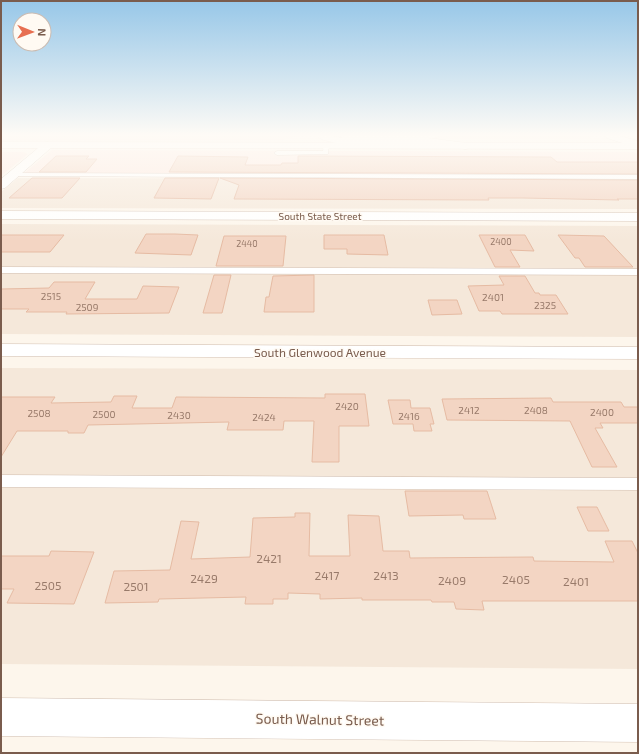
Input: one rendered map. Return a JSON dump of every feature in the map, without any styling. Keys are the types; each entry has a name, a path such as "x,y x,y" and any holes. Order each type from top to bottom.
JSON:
{"street":[{"path":"1,184 17,171"},
{"name":"South State Street","path":"1,216 638,217"},
{"name":"South Glenwood Avenue","path":"1,350 638,353"},
{"name":"South Walnut Street","path":"1,717 638,723"}],"lane":[{"path":"12,175 638,177"},
{"path":"1,270 638,272"},
{"path":"1,481 638,484"}],"shaded area":[{"path":"1,171 7,171 1,176"},
{"path":"26,171 638,171 638,176 23,174"},
{"path":"18,178 638,179 638,209 1,208 1,192"},
{"path":"1,224 638,226 638,337 1,334"},
{"path":"1,368 638,370 638,669 1,664"}],"building":[{"path":"40,171 87,171 86,172"},
{"path":"638,171 638,174 169,172"},
{"path":"32,178 80,178 62,198 9,198"},
{"path":"165,178 219,178 211,199 154,198"},
{"path":"220,178 638,180 638,199 234,199 239,185"},
{"path":"146,234 198,235 191,255 135,253"},
{"path":"1,235 64,235 50,252 1,252"},
{"path":"324,235 384,235 388,255 347,254 347,249 324,249"},
{"path":"479,235 525,235 534,251 510,250 520,267 495,267"},
{"path":"558,235 604,236 633,267 585,267 579,258 575,258"},
{"path":"224,236 286,236 283,266 216,266"},
{"path":"214,275 231,275 222,313 203,313"},
{"path":"314,275 314,312 264,312 266,297 269,297 273,276"},
{"path":"499,276 525,276 535,293 539,293 540,295 556,295 568,314 502,314 500,311 479,311 468,286 504,285"},
{"path":"54,282 95,282 85,299 137,299 143,286 179,287 169,313 66,314 67,312 26,312 29,309 1,309 1,289 49,288"},
{"path":"428,300 457,300 462,314 432,315"},
{"path":"325,394 365,394 369,426 339,426 339,462 312,462 314,421 284,421 283,430 227,430 229,422 88,425 84,433 68,433 68,431 17,431 1,457 1,397 55,397 51,403 111,402 114,396 137,396 132,408 172,408 176,397 325,398"},
{"path":"551,398 553,402 621,402 624,407 638,407 638,423 600,423 603,428 595,428 617,467 592,467 570,421 447,420 442,399"},
{"path":"388,400 410,400 411,408 430,408 434,424 430,424 432,431 414,431 413,424 393,424"},
{"path":"405,491 487,491 496,519 464,519 463,515 409,516"},
{"path":"577,507 597,507 609,531 588,531"},
{"path":"295,513 310,513 309,556 350,556 348,515 379,516 383,551 409,551 410,558 533,557 534,561 614,562 605,541 632,541 638,553 638,601 482,601 484,610 456,609 454,602 432,602 431,600 362,600 362,598 320,599 320,594 288,593 288,599 273,599 273,604 245,604 246,597 159,599 158,602 105,603 114,571 170,570 181,521 199,522 191,559 250,557 253,518 295,517"},
{"path":"51,551 94,552 74,604 7,603 14,589 1,589 1,556 49,556"}]}
